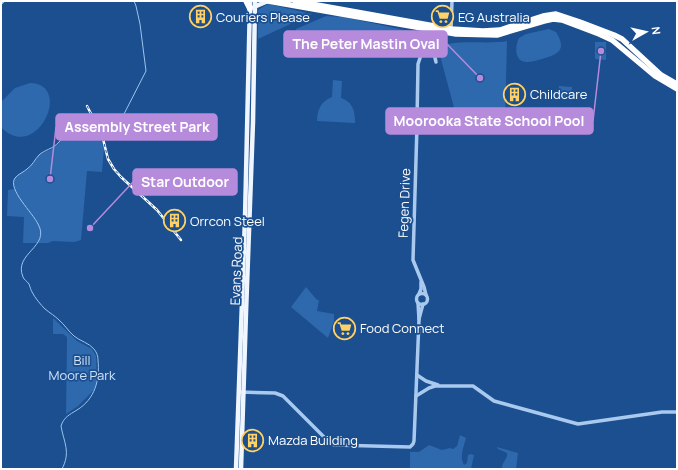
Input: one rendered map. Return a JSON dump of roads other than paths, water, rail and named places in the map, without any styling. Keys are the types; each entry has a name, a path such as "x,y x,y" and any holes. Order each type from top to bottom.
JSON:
{"highway":[{"path":"246,1 252,8"},
{"path":"268,1 430,28"},
{"path":"295,1 451,32 497,36 544,21 553,19 562,20 612,40 659,79 677,89"},
{"path":"451,32 495,31 547,15 561,15 622,39 661,75 677,84"}],"main road":[{"name":"Evans Road","path":"236,469 241,392 253,122 252,8 250,1"},
{"name":"Evans Road","path":"252,8 255,1"},
{"path":"252,8 268,1"},
{"name":"Evans Road","path":"241,392 241,469"}],"street":[{"path":"451,32 452,1"},
{"path":"430,28 428,37 431,42 436,62"},
{"name":"Fegen Drive","path":"426,295 415,266 413,253 417,126 420,123 417,121 418,64 428,37"},
{"name":"Fegen Drive","path":"419,294 421,289 420,279"},
{"path":"241,392 275,393 283,396 329,442 334,445 410,447 414,442 419,320 417,298 419,294 423,294 426,295 427,301 423,304 419,320"},
{"path":"418,303 423,304"},
{"path":"417,374 426,382 439,385 474,386 494,401 578,424 664,412 677,412"},
{"path":"426,382 428,385 427,389"},
{"path":"416,396 427,389 439,385"}],"waterway":[{"path":"62,469 65,463 66,452 61,426 65,418 83,406 92,395 97,382 98,357 92,347 74,336 56,317 43,307 33,294 29,284 23,278 21,269 23,262 40,239 41,232 35,219 17,194 13,183 15,178 29,168 39,155 59,142 78,118 87,115 114,121 119,119 124,114 146,71 140,24 134,1"}],"railway":[{"path":"87,106 102,135 108,159 114,169 157,210 181,240"}],"place":[{"name":"Couriers Please","path":"201,17"},
{"name":"EG Australia","path":"443,17"},
{"name":"Moorooka State School Pool","path":"601,51"},
{"name":"The Peter Mastin Oval","path":"480,78"},
{"name":"Childcare","path":"515,94"},
{"name":"Assembly Street Park","path":"50,179"},
{"name":"Orrcon Steel","path":"175,221"},
{"name":"Star Outdoor","path":"90,228"},
{"name":"Food Connect","path":"345,328"},
{"name":"Mazda Building","path":"253,440"}],"park label":[{"name":"Bill Moore Park","path":"82,368"}]}
